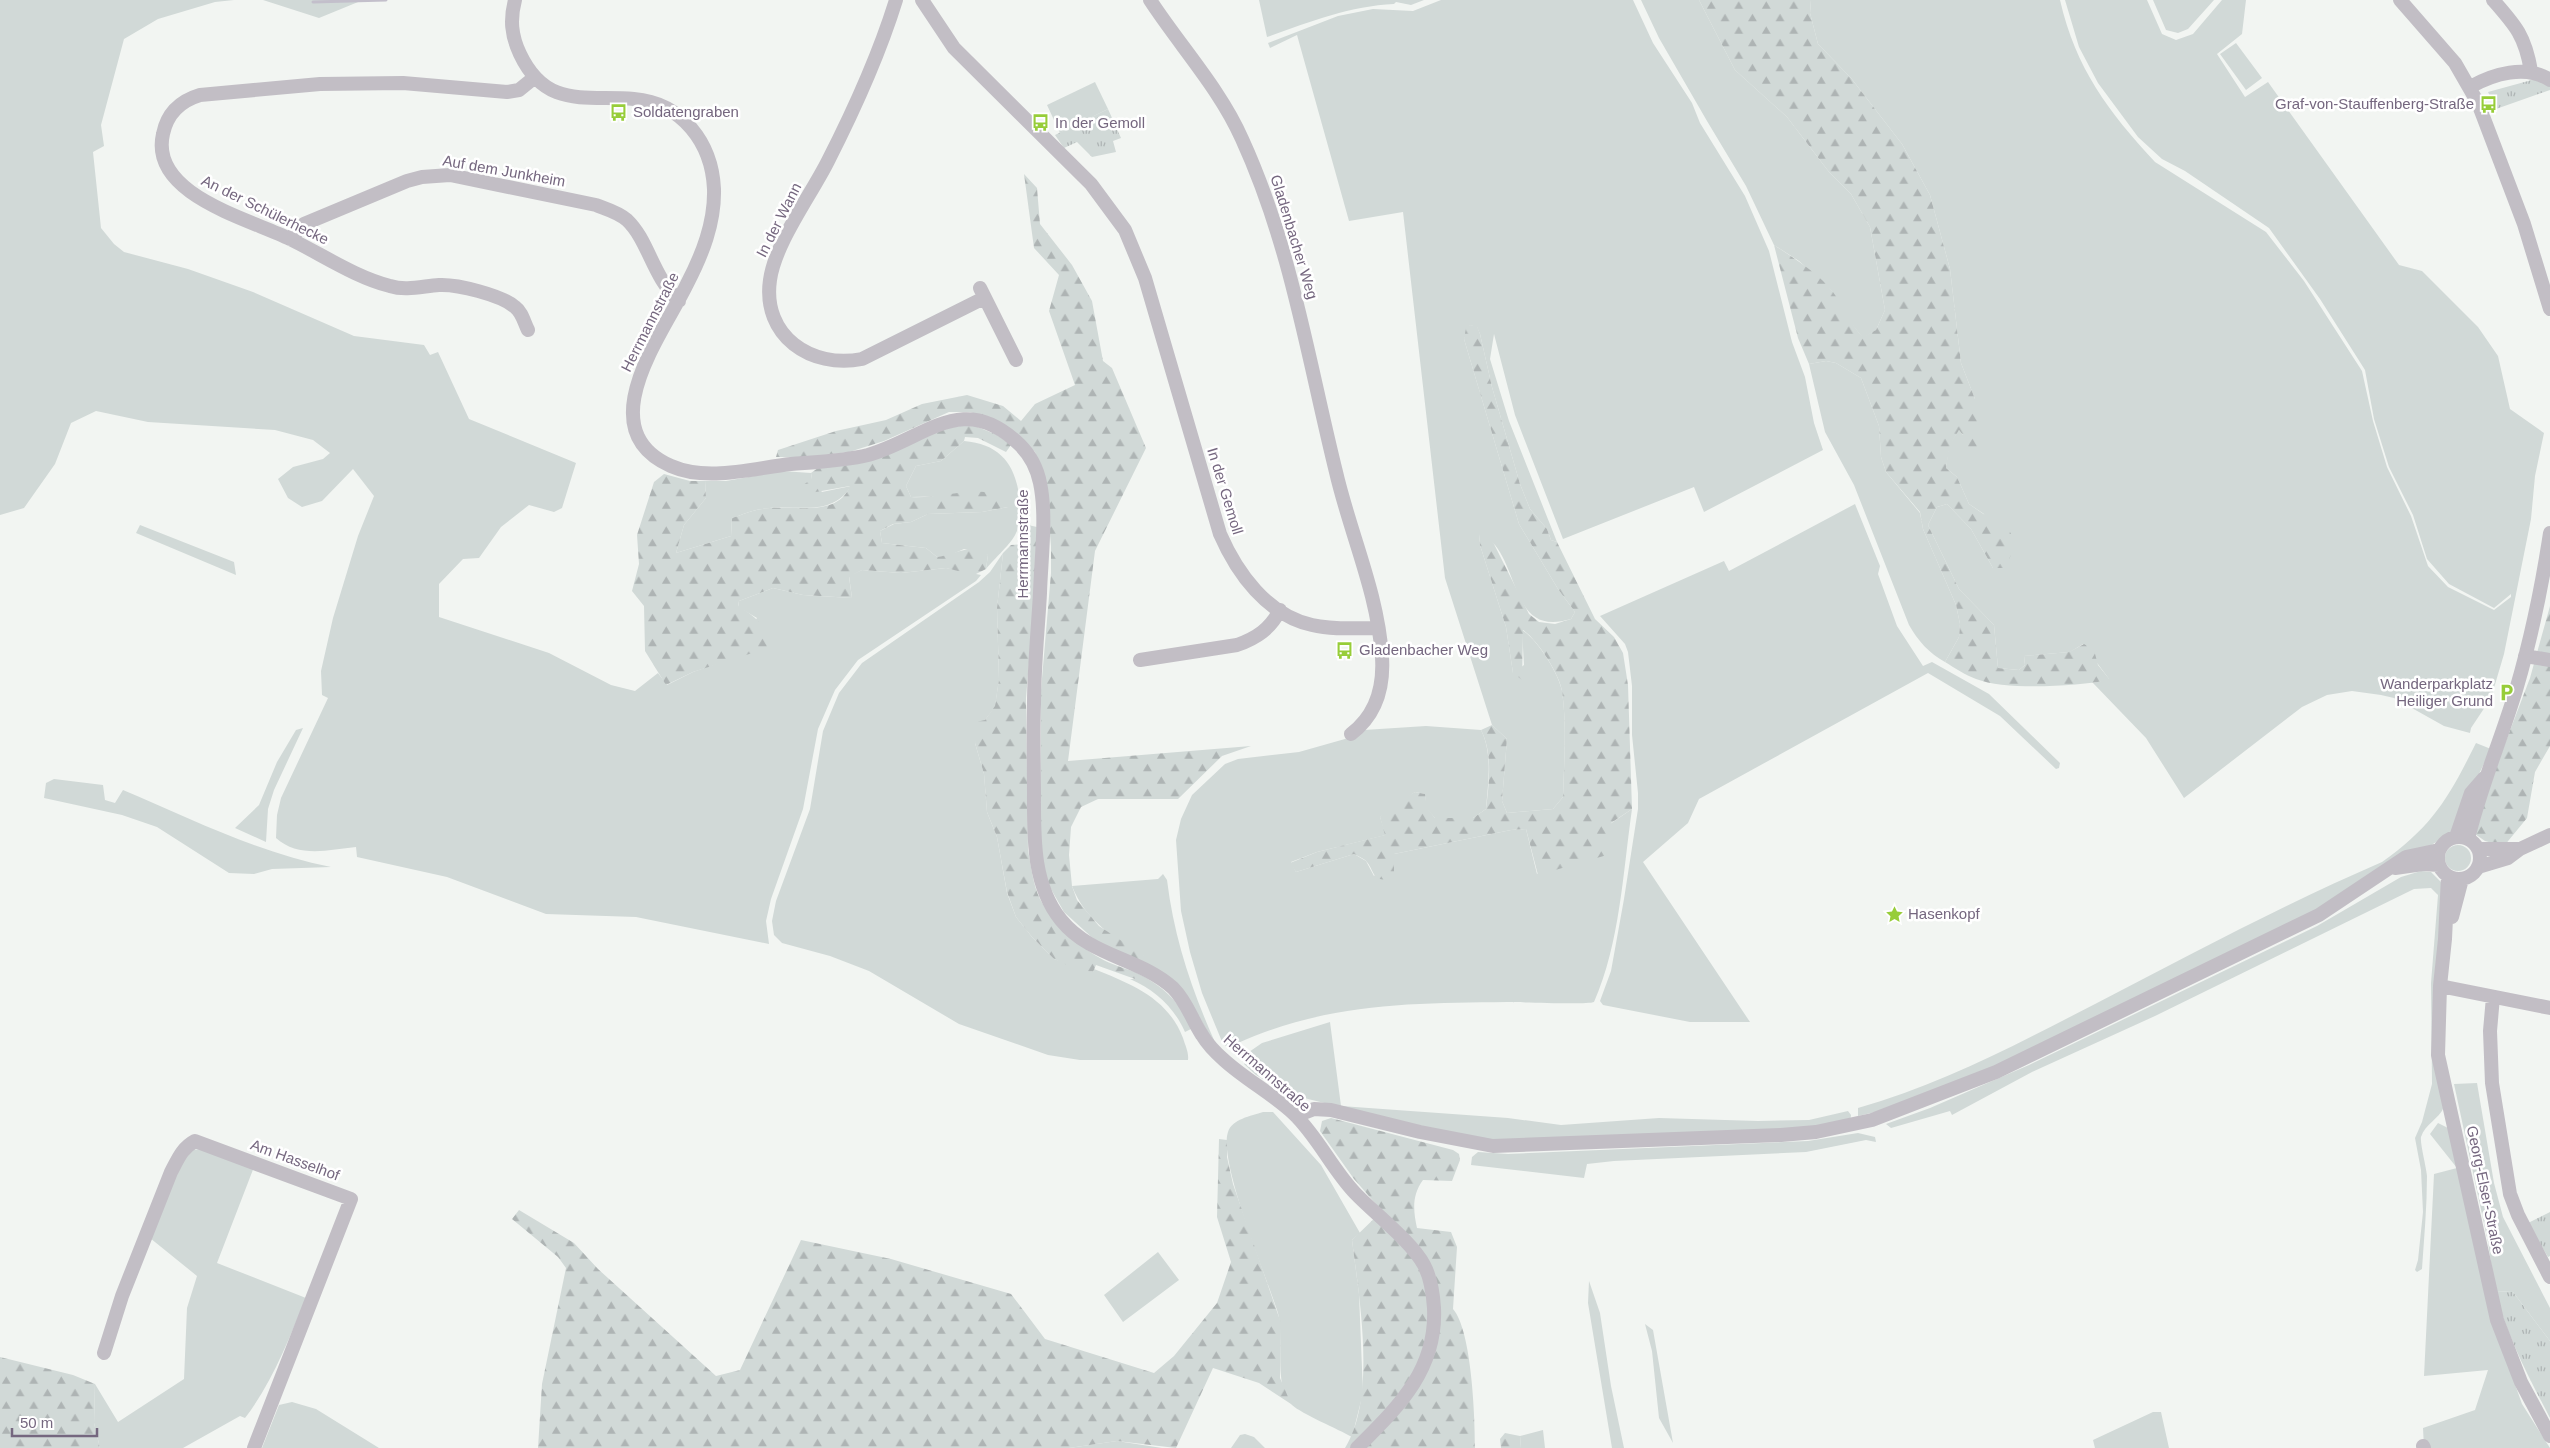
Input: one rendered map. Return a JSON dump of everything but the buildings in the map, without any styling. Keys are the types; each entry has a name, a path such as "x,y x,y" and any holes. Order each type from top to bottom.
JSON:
{"street":[{"name":"Herrmannstraße","path":"515,0 511,21 514,40 521,56 535,77 551,89 571,97 592,100 631,98 659,105 677,114 698,135 707,156 713,178 713,212 699,259 648,358 632,399 634,421 643,443 654,455 672,467 714,473 849,458 884,450 932,426 948,420 961,419 992,425 1018,443 1029,456 1036,469 1043,504 1034,708 1036,853 1043,887 1053,908 1070,930 1097,950 1150,973 1173,988 1189,1009 1202,1036 1212,1048 1247,1079 1296,1116 1351,1189 1416,1253 1425,1266 1431,1283 1434,1303 1432,1344 1420,1374 1392,1413 1357,1448"},
{"name":"In der Wann","path":"896,0 883,38 829,160 773,267 769,286 773,314 785,336 804,352 832,361 850,361 862,359 982,293 1016,360"},
{"name":"In der Gemoll","path":"922,0 954,48 1091,184 1125,230 1145,278 1226,546 1239,571 1254,590 1293,618 1313,625 1343,629 1377,628"},
{"name":"Gladenbacher Weg","path":"1150,0 1230,118 1263,186 1291,274 1336,472 1369,584 1382,657 1381,688 1370,716 1351,734"},
{"path":"2400,0 2455,63 2470,87 2480,108 2524,224 2550,309"},
{"path":"2493,0 2517,28 2527,47 2531,71"},
{"path":"2470,87 2490,76 2531,71 2550,80"},
{"name":"An der Schülerhecke","path":"528,330 520,312 505,302 453,286 391,287 362,275 290,238 203,200 175,178 164,160 161,140 168,119 179,105 200,95 320,84 404,83 507,92 518,90 535,77"},
{"name":"Auf dem Junkheim","path":"290,238 304,224 407,181 422,176 450,175 596,205 615,212 634,228 658,276 679,300"},
{"path":"2462,838 2481,800 2484,778 2516,690 2544,575 2550,533"},
{"path":"1140,660 1237,645 1249,641 1269,627 1280,610"},
{"path":"2525,656 2550,660"},
{"path":"2478,867 2508,858 2520,848 2550,835"},
{"path":"1296,1116 1314,1108 1332,1110 1420,1132 1493,1146 1781,1135 1816,1132 1853,1125 1913,1106 1996,1072 2320,915 2406,857 2439,850 2446,841 2462,838 2479,850 2520,848"},
{"path":"2439,850 2443,871"},
{"path":"2392,868 2423,864 2462,879 2469,877 2478,867 2479,850"},
{"name":"Georg-Elser-Straße","path":"2443,871 2445,939 2440,986 2438,1055 2497,1320 2521,1382 2550,1436"},
{"name":"Georg-Elser-Straße","path":"2445,939 2462,879"},
{"path":"2440,986 2550,1008"},
{"path":"2493,998 2490,1031 2492,1083 2510,1194 2518,1215 2550,1277"},
{"name":"Am Hasselhof","path":"104,1353 122,1296 171,1172 181,1152 187,1146 195,1141 351,1198 254,1448"}],"green space":[{"path":"0,0 234,0 215,2 158,19 124,39 101,125 104,146 93,152 101,228 114,244 124,252 188,269 253,292 354,336 424,345 430,355 438,352 469,419 576,463 562,508 554,512 529,505 501,527 479,558 463,559 439,584 439,617 549,653 611,685 635,691 658,673 667,685 693,672 727,660 757,618 738,607 739,601 773,588 803,595 852,598 849,576 862,570 901,573 946,568 981,575 976,581 858,660 835,690 818,729 803,809 771,899 766,921 769,944 636,917 546,914 447,877 357,857 356,847 324,851 304,850 294,848 276,838 277,815 281,798 328,698 322,695 321,671 333,618 358,536 374,496 353,469 322,501 302,507 288,498 278,479 293,467 323,459 330,453 313,440 275,430 148,422 96,411 71,423 55,464 24,508 0,515"},
{"path":"263,0 363,0 319,18"},
{"path":"1259,0 1424,0 1411,5 1396,2 1394,4 1346,11 1267,37"},
{"path":"1441,0 1633,0 1653,43 1692,103 1700,123 1745,196 1769,251 1792,342 1805,377 1814,423 1823,450 1704,512 1694,487 1563,539 1515,415 1494,334 1490,359 1509,421 1557,542 1551,540 1547,529 1530,509 1520,484 1492,387 1480,334 1477,327 1470,325 1464,339 1519,524 1558,589 1575,612 1571,619 1553,622 1539,619 1529,611 1521,600 1503,558 1495,545 1479,534 1480,545 1506,627 1513,673 1524,665 1522,630 1534,641 1546,658 1557,676 1562,691 1565,730 1563,797 1553,809 1507,813 1502,801 1507,739 1492,725 1445,578 1403,212 1349,221 1297,35 1270,48 1268,43 1338,16 1373,9 1413,11"},
{"path":"1641,0 1699,0 1735,70 1787,117 1829,172 1851,194 1870,227 1885,310 1876,330 1863,338 1851,323 1832,291 1799,261 1774,245 1746,186 1659,38"},
{"path":"1699,0 1811,0 1810,13 1818,44 1851,78 1902,144 1930,195 1950,269 1961,363 1975,399 1983,445 1965,456 1963,435 1959,430 1950,445 1946,468 1957,477 1969,504 2011,533 2011,555 2005,568 1993,568 1971,529 1947,504 1937,507 1928,525 1959,589 1994,625 1998,668 2019,670 2025,665 2024,656 2069,652 2084,644 2094,650 2098,665 2110,680 2042,686 2005,685 1976,679 1945,662 1959,637 1960,624 1956,605 1923,529 1920,512 1886,472 1881,457 1879,426 1861,378 1836,363 1826,361 1809,364 1798,338 1774,245 1805,266 1827,285 1854,327 1863,337 1876,330 1885,310 1870,227 1851,194 1829,172 1787,117 1735,70"},
{"path":"1811,0 2060,0 2075,47 2085,68 2109,107 2138,143 2155,162 2266,232 2304,281 2362,371 2373,421 2387,467 2411,516 2428,566 2448,587 2494,610 2511,597 2511,594 2494,608 2449,584 2427,559 2413,515 2389,467 2374,419 2365,370 2320,299 2269,228 2185,171 2162,159 2138,137 2098,83 2079,47 2065,0 2147,0 2162,34 2176,40 2193,34 2222,0 2246,0 2242,34 2217,54 2245,97 2268,82 2399,265 2422,271 2478,327 2498,356 2510,409 2544,433 2535,476 2531,519 2504,654 2491,698 2471,728 2470,733 2444,726 2394,698 2352,691 2327,695 2302,707 2184,798 2146,738 2093,683 2109,679 2083,644 2070,652 2024,656 2025,665 2019,670 1998,668 1994,625 1959,589 1928,525 1937,507 1947,504 1971,529 1993,568 1984,514 1969,504 1957,477 1946,468 1949,445 1959,430 1963,435 1975,399 1961,363 1950,269 1930,195 1902,144 1851,78 1818,44 1810,13"},
{"path":"2153,0 2214,0 2188,29 2178,33 2166,30"},
{"path":"2236,43 2262,78 2246,90 2220,54"},
{"path":"2539,78 2550,86 2550,90 2496,109 2488,92"},
{"path":"1095,82 1108,109 1060,133 1047,105"},
{"path":"1108,109 1121,138 1113,141 1116,152 1092,157 1077,142 1064,148 1055,135"},
{"path":"1024,174 1037,188 1040,224 1072,265 1092,301 1103,361 1112,368 1146,448 1095,551 1068,761 1251,746 1222,756 1178,799 1098,799 1081,807 1071,827 1069,855 1072,886 1077,900 1099,926 1145,956 1146,961 1141,964 1097,942 1064,912 1047,882 1041,853 1041,690 1051,573 1051,546 1045,478 1035,452 1009,428 996,420 970,412 949,412 884,441 849,452 808,457 776,457 778,450 836,431 886,420 922,404 967,395 1003,406 1021,421 1035,404 1075,385 1049,311 1059,275 1034,248"},
{"path":"1470,325 1477,326 1480,334 1492,387 1520,484 1530,509 1547,529 1551,540 1557,542 1595,619 1614,637 1623,653 1628,685 1632,809 1611,823 1607,855 1538,875 1526,829 1511,830 1394,854 1394,872 1391,878 1380,879 1374,875 1365,860 1354,854 1296,872 1290,863 1317,852 1385,835 1380,817 1387,808 1415,792 1425,794 1427,808 1435,818 1473,818 1486,809 1489,759 1481,730 1492,725 1507,739 1502,801 1507,813 1553,809 1563,797 1565,731 1564,704 1560,684 1541,649 1523,630 1522,680 1513,673 1506,627 1480,545 1479,534 1484,531 1494,544 1529,614 1539,622 1555,624 1571,619 1575,612 1558,589 1519,524 1464,339 1466,328"},
{"path":"1826,361 1836,363 1861,378 1879,426 1881,457 1886,472 1920,513 1923,529 1956,605 1960,624 1959,637 1945,662 1924,646 1909,625 1854,485 1825,432 1809,364"},
{"path":"973,425 997,435 1011,445 1006,452 978,438 965,437 964,441 941,461 916,466 906,486 911,497 973,492 997,494 1008,499 1008,507 982,512 928,514 911,522 893,524 880,531 882,543 926,548 937,557 969,549 981,551 988,555 986,569 974,575 946,568 901,573 862,570 849,577 852,598 803,595 773,588 739,601 738,606 759,623 765,633 768,648 693,672 666,685 645,651 644,606 632,591 639,564 637,535 654,482 664,474 690,481 705,481 706,498 684,525 676,553 731,536 732,518 751,511 773,508 812,508 835,503 844,496 850,486 810,493 800,487 812,479 811,473 822,465 935,428"},
{"path":"964,441 977,443 998,452 1011,468 1018,490 1020,518 1019,526 1011,541 986,569 988,555 964,549 948,556 937,557 926,548 882,543 880,531 894,524 911,522 928,514 982,512 1008,507 952,496 911,497 906,486 916,466 941,461"},
{"path":"782,471 811,473 812,479 822,492 851,486 843,496 833,503 823,506 762,509 732,518 731,536 676,553 684,525 706,498 705,481 726,481"},
{"path":"1855,504 1880,566 1878,574 1897,626 1923,666 1932,662 1989,694 2060,763 2059,768 2056,769 2000,716 1928,673 1699,799 1688,823 1643,862 1750,1022 1690,1022 1603,1005 1600,1001 1611,971 1638,809 1638,793 1632,735 1632,686 1628,652 1625,644 1600,616 1724,561 1729,571"},
{"path":"140,525 234,562 236,575 136,533"},
{"path":"1028,525 1037,527 1036,578 1026,698 1028,850 1034,882 1045,908 1066,932 1083,947 1100,958 1135,972 1135,979 1096,965 1093,972 1076,969 1054,959 1032,937 1016,917 1007,892 997,837 987,812 984,774 975,743 976,722 985,720 995,706 999,679 997,608 1003,553 1011,545 1024,544"},
{"path":"1003,553 997,608 999,679 995,707 985,720 975,743 984,774 987,812 997,837 1007,893 1016,917 1032,937 1054,959 1093,972 1094,969 1134,987 1147,994 1168,1012 1183,1038 1188,1060 1080,1060 1048,1055 959,1024 869,971 830,956 782,943 774,935 772,921 776,901 810,809 823,731 839,693 862,663 979,582 990,572"},
{"path":"2550,606 2550,746 2535,772 2527,818 2504,846 2485,841 2475,834 2474,825 2530,678"},
{"path":"1426,726 1481,730 1485,739 1488,759 1486,809 1473,818 1435,818 1426,808 1425,794 1415,792 1380,817 1386,835 1317,852 1291,862 1296,872 1354,854 1366,861 1374,876 1394,854 1511,830 1526,829 1537,874 1632,809 1615,932 1603,980 1594,1002 1437,1003 1370,1008 1304,1020 1238,1043 1238,1047 1231,1049 1223,1044 1202,993 1181,911 1176,840 1181,819 1192,795 1225,764 1238,759 1299,752 1352,737 1364,730"},
{"path":"303,728 274,790 268,809 266,842 235,828 259,805 277,762 296,730"},
{"path":"2476,743 2491,749 2451,832 2427,848 2310,915 2022,1055 1888,1109 1858,1116 1858,1108 1920,1087 1980,1062 2274,912 2382,862 2400,849 2427,823 2448,795"},
{"path":"54,779 103,785 105,800 115,803 123,790 251,844 304,861 331,867 272,869 254,874 229,873 157,827 122,815 44,798 46,783"},
{"path":"2458,845 2467,849 2471,858 2467,867 2458,871 2449,867 2445,858 2449,849"},
{"path":"2421,871 2431,872 2441,882 2444,1107 2421,1137 2427,1188 2422,1269 2417,1272 2415,1270 2418,1260 2423,1212 2421,1170 2415,1138 2422,1122 2432,1084 2431,983 2438,895 2431,888 2414,889 2155,1016 2032,1072 1952,1115 1950,1111 1891,1128 1886,1124 1930,1108 2029,1065 2317,926 2401,877"},
{"path":"1163,874 1167,880 1174,922 1184,962 1214,1040 1212,1040 1185,994 1177,985 1168,976 1143,963 1144,956 1122,943 1093,919 1072,886 1158,879"},
{"path":"1135,972 1154,983 1169,995 1176,1002 1193,1028 1185,1032 1181,1023 1163,1000 1148,988 1130,979 1135,979"},
{"path":"1330,1022 1341,1106 1508,1118 1561,1125 1659,1118 1758,1121 1809,1120 1848,1111 1851,1115 1850,1122 1809,1130 1524,1141 1473,1139 1308,1099 1280,1089 1256,1075 1244,1064 1249,1052 1262,1043"},
{"path":"2477,1083 2494,1183 2503,1217 2550,1308 2550,1341 2513,1292 2495,1291 2488,1242 2454,1084"},
{"path":"1263,1112 1273,1112 1321,1165 1360,1233 1352,1240 1359,1294 1363,1393 1352,1437 1297,1409 1286,1397 1282,1386 1277,1310 1236,1192 1227,1147 1228,1132 1233,1124"},
{"path":"1331,1118 1453,1150 1459,1154 1460,1160 1452,1181 1423,1180 1415,1197 1414,1209 1417,1228 1451,1232 1457,1247 1453,1309 1459,1320 1468,1355 1473,1397 1475,1448 1345,1448 1355,1427 1361,1402 1363,1375 1361,1317 1352,1240 1382,1211 1354,1179 1320,1131 1322,1121"},
{"path":"2438,1123 2454,1131 2494,1325 2522,1404 2550,1448 2424,1448 2423,1428 2475,1410 2488,1370 2424,1376 2434,1174 2457,1168 2430,1134"},
{"path":"1858,1133 1875,1137 1876,1142 1866,1140 1806,1152 1614,1161 1587,1164 1584,1178 1471,1165 1472,1157 1478,1152 1508,1154 1808,1141"},
{"path":"1219,1139 1227,1140 1227,1157 1233,1184 1281,1323 1280,1378 1291,1404 1259,1383 1213,1368 1176,1448 1117,1441 1069,1448 538,1448 542,1384 566,1268 558,1257 512,1219 519,1210 574,1243 598,1269 716,1376 740,1370 801,1240 891,1259 1011,1294 1045,1339 1154,1373 1174,1356 1217,1303 1231,1262 1217,1217"},
{"path":"200,1149 254,1167 217,1263 306,1298 272,1375 245,1418 240,1416 183,1448 100,1448 94,1423 95,1384 118,1422 184,1379 187,1308 197,1276 150,1238 183,1157 193,1150"},
{"path":"2550,1212 2550,1256 2548,1257 2528,1223"},
{"path":"1158,1252 1179,1280 1123,1322 1104,1295"},
{"path":"1589,1281 1600,1313 1611,1386 1624,1448 1612,1448 1588,1303"},
{"path":"2495,1291 2513,1292 2550,1341 2550,1418 2512,1340"},
{"path":"1645,1324 1653,1330 1673,1443 1659,1418 1652,1351"},
{"path":"0,1357 73,1375 95,1384 94,1423 100,1448 0,1448"},
{"path":"292,1402 316,1409 379,1448 262,1448 279,1405"},
{"path":"2153,1412 2161,1412 2169,1448 2095,1448 2093,1440"},
{"path":"1543,1430 1545,1448 1521,1448 1520,1436"},
{"path":"1505,1433 1520,1436 1521,1448 1501,1448 1500,1439"},
{"path":"1245,1434 1254,1437 1265,1448 1231,1448 1240,1435"},
{"path":"1117,1441 1162,1448 1069,1448"}],"waterway":[{"path":"313,2 386,0"}],"place":[{"name":"Graf-von-Stauffenberg-Straße","path":"2488,104"},
{"name":"Soldatengraben","path":"619,112"},
{"name":"In der Gemoll","path":"1041,123"},
{"name":"Gladenbacher Weg","path":"1345,650"},
{"name":"Wanderparkplatz Heiliger Grund","path":"2507,693"},
{"name":"Hasenkopf","path":"1894,914"}]}
